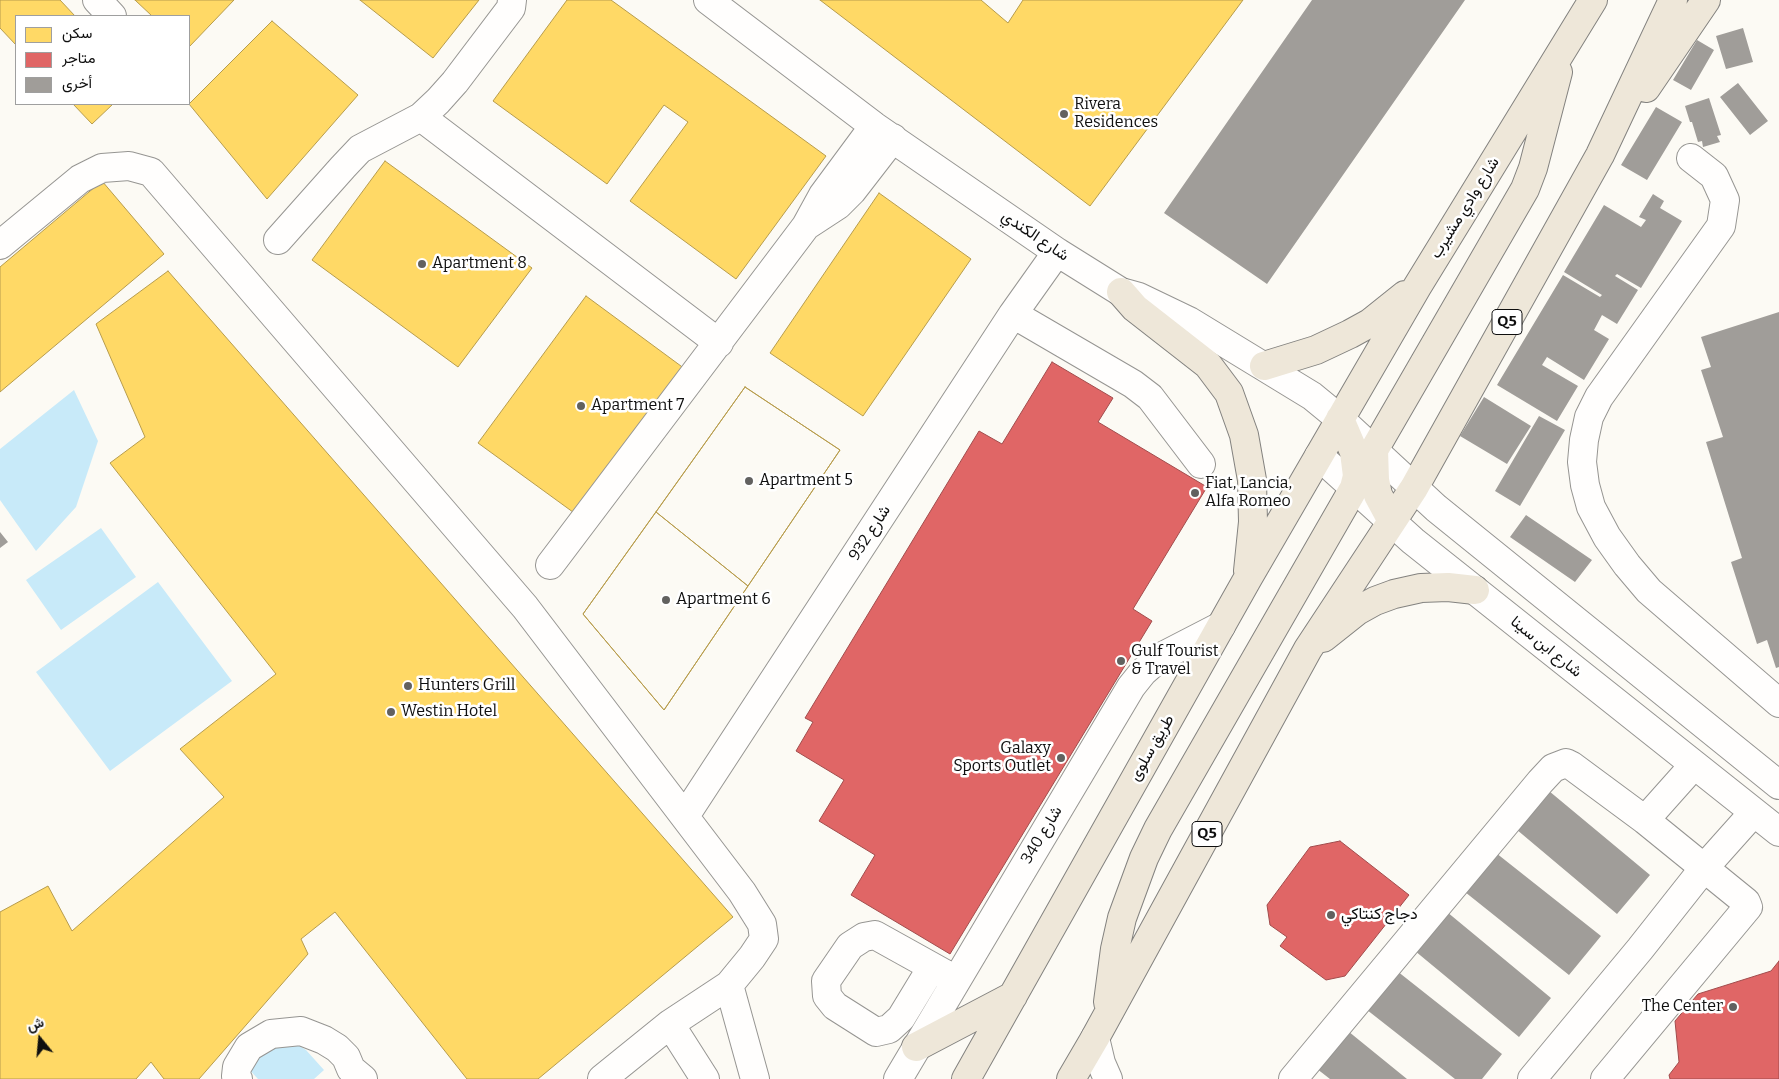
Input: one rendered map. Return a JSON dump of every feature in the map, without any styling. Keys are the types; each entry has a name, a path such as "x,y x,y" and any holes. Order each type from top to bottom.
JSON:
{"main road":[{"name":"شارع وادي مشيرب","path":"1340,419 1416,287 1593,0"},
{"name":"Q5","path":"1070,1079 1100,1028 1308,649 1414,488 1600,155 1673,0"},
{"path":"1600,155 1706,0"},
{"path":"1392,521 1378,495 1375,480 1374,450 1525,188 1541,140 1565,45"},
{"path":"1264,366 1316,350 1350,334 1370,323 1416,287"},
{"path":"1121,292 1136,308 1208,365 1229,393 1244,435 1252,480 1253,515 1248,578"},
{"path":"1100,1028 1122,918 1144,858 1158,829 1354,488 1356,476 1354,452 1340,419"},
{"name":"طريق سلوى","path":"966,1079 1248,578 1340,419"},
{"path":"1308,649 1357,611 1375,601 1394,594 1421,588 1448,587 1475,590"},
{"path":"916,1047 1013,996"}],"street":[{"path":"97,0 111,15"},
{"name":"شارع الكندي","path":"708,0 883,132 1057,252 1121,292 1139,297 1189,321 1264,366 1312,396 1374,450"},
{"path":"278,240 342,166 360,149 421,117 438,101 517,3"},
{"path":"421,117 719,343"},
{"path":"550,565 806,226 823,216 852,191 883,132"},
{"path":"1691,158 1714,176 1725,200 1721,226 1599,397 1589,418 1584,440 1582,462 1585,485 1591,506 1607,537 1649,591 1779,703"},
{"path":"0,246 80,179 102,168 129,166 151,172 525,607 742,892 762,924 764,939 752,957 729,985 670,1024 602,1079"},
{"name":"شارع 932","path":"685,816 1013,314 1057,252"},
{"path":"1013,314 1133,384 1150,397 1201,464"},
{"path":"1374,450 1436,508 1779,785"},
{"name":"شارع ابن سينا","path":"1319,456 1392,521 1475,590 1779,832"},
{"name":"شارع 340","path":"898,1079 1131,687 1143,672 1159,658 1222,626"},
{"path":"1293,1079 1540,782 1559,765 1566,763 1645,820 1746,902 1748,907 1605,1079"},
{"path":"1645,820 1694,765"},
{"path":"1532,1079 1640,949 1704,868 1754,812"},
{"path":"932,967 956,980"},
{"path":"729,985 756,1079"},
{"path":"670,1024 706,1079"},
{"path":"1100,1028 1101,1063 1108,1079"},
{"path":"235,1078 238,1067 249,1047 271,1034 301,1031 324,1040 337,1048 346,1057 355,1076"}],"water":[{"path":"74,390 98,441 76,507 36,551 0,500 0,449"},
{"path":"101,528 136,577 61,630 26,580"},
{"path":"158,582 232,681 110,771 36,672"},
{"path":"293,1042 306,1050 324,1070 314,1079 258,1079 245,1065 280,1043"}],"building: سكن":[{"path":"0,0 60,0 74,15 15,15 15,44 0,28"},
{"path":"135,0 234,0 190,46 190,15 151,15"},
{"path":"360,0 479,0 433,58"},
{"path":"567,0 611,0 826,156 736,279 630,201 688,122 664,105 607,184 493,101"},
{"name":"Rivera Residences","path":"820,0 981,0 1008,23 1023,0 1243,0 1090,206"},
{"path":"272,21 358,95 267,199 190,103"},
{"path":"74,105 112,105 92,124"},
{"name":"Apartment 8","path":"385,161 532,268 458,367 312,260"},
{"path":"102,181 164,254 0,392 0,267"},
{"path":"879,193 971,259 863,416 770,353"},
{"name":"Westin Hotel","path":"168,271 733,917 538,1079 467,1079 335,912 301,939 308,954 199,1079 164,1079 151,1062 136,1079 0,1079 0,912 48,886 72,931 224,797 180,749 276,674 110,463 145,437 96,324"},
{"name":"Apartment 7","path":"586,296 685,369 577,515 478,443"},
{"path":"745,387 840,450 664,710 583,614"},
{"name":"Apartment 5","path":"745,387 840,450 748,586 656,512"},
{"name":"Apartment 6","path":"656,512 748,586 664,710 583,614"}],"building: متاجر":[{"path":"1052,362 1113,398 1098,422 1207,487 1133,609 1152,621 950,954 851,895 875,855 819,821 844,780 796,751 813,722 805,718 979,431 1002,444"},
{"name":"دجاج كنتاكي","path":"1340,841 1409,895 1345,976 1326,980 1280,946 1287,937 1270,925 1267,905 1310,847"},
{"name":"The Center","path":"1779,961 1779,1079 1670,1079 1669,1075 1679,1062 1675,1021 1698,994 1771,971"}],"building: أخرى":[{"path":"1312,0 1465,0 1267,284 1164,213"},
{"path":"1743,28 1753,62 1726,69 1716,36"},
{"path":"1697,40 1714,50 1691,90 1673,80"},
{"path":"1738,83 1768,121 1750,135 1720,97"},
{"path":"1709,98 1721,135 1717,136 1720,142 1703,147 1702,141 1698,142 1685,106"},
{"path":"1656,107 1682,122 1647,180 1621,165"},
{"path":"1653,194 1664,201 1660,208 1682,221 1641,288 1617,274 1615,276 1638,290 1617,324 1602,315 1594,330 1609,339 1584,380 1547,357 1542,365 1578,386 1557,421 1497,385 1563,275 1600,297 1602,295 1564,272 1604,205 1641,227 1646,220 1639,217"},
{"path":"1779,312 1779,667 1776,668 1767,640 1757,644 1731,562 1742,558 1706,442 1723,437 1701,370 1711,367 1701,337"},
{"path":"1484,397 1531,426 1507,464 1460,436"},
{"path":"1539,416 1565,430 1520,506 1495,491"},
{"path":"1526,515 1592,560 1575,582 1510,537"},
{"path":"0,532 8,542 0,548"},
{"path":"1543,786 1650,875 1617,914 1510,824"},
{"path":"1491,849 1601,936 1569,975 1460,888"},
{"path":"1441,907 1551,998 1519,1037 1409,946"},
{"path":"1392,967 1502,1054 1482,1079 1455,1079 1362,1006"},
{"path":"1343,1027 1407,1079 1330,1079 1312,1065"}],"place":[{"name":"Rivera Residences","path":"1064,114"},
{"name":"Apartment 8","path":"422,264"},
{"name":"Apartment 7","path":"581,406"},
{"name":"Apartment 5","path":"749,481"},
{"name":"Fiat, Lancia, Alfa Romeo","path":"1195,493"},
{"name":"Apartment 6","path":"666,600"},
{"name":"Gulf Tourist & Travel","path":"1121,661"},
{"name":"Hunters Grill","path":"408,686"},
{"name":"Westin Hotel","path":"391,712"},
{"name":"Galaxy Sports Outlet","path":"1061,758"},
{"name":"دجاج كنتاكي","path":"1331,915"},
{"name":"The Center","path":"1733,1007"}]}
